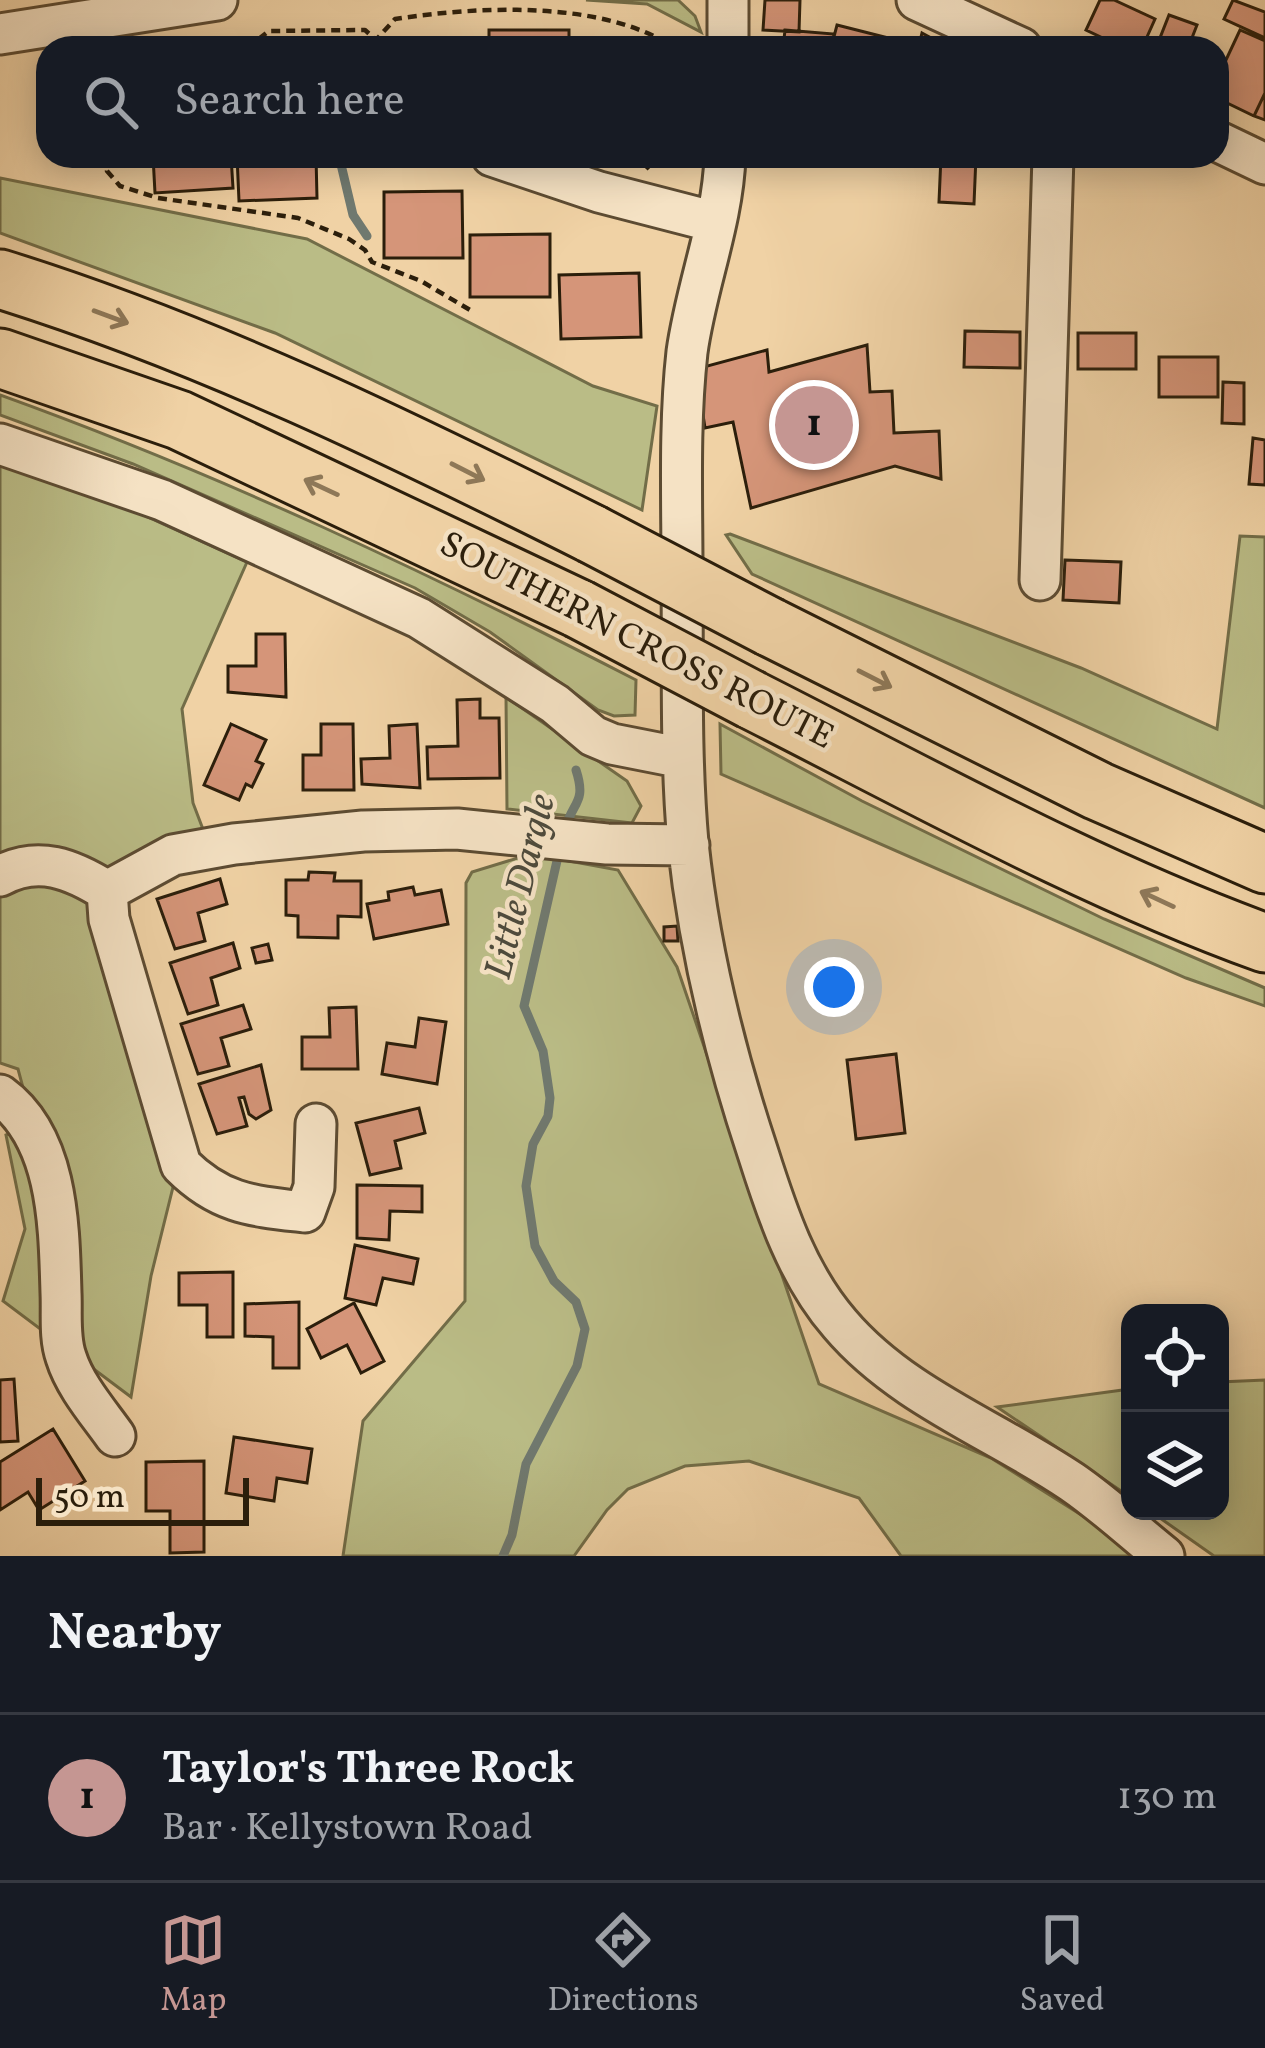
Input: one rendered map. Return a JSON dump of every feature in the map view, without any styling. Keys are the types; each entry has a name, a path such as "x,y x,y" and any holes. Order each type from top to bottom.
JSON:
{"highway":[{"name":"SOUTHERN CROSS ROUTE","path":"0,279 155,333 428,452 1098,791 1265,864"},
{"name":"SOUTHERN CROSS ROUTE","path":"0,358 179,419 579,608 999,826 1210,923 1265,943"}],"street":[{"path":"0,34 217,0"},
{"path":"728,0 728,36"},
{"path":"917,0 995,36"},
{"path":"1229,147 1265,164"},
{"path":"527,168 599,193 715,222"},
{"path":"723,168 697,295 683,405 683,758 688,844 700,926 736,1087 779,1219 815,1290 852,1337 895,1374 1074,1484 1164,1556"},
{"path":"1040,580 1053,168"},
{"path":"0,444 162,500 419,618 555,704 593,736 631,750 683,758"},
{"path":"107,891 173,855 253,842 387,831 457,830 688,844"},
{"path":"0,876 12,869 46,864 79,874 107,891"},
{"path":"107,891 109,919 181,1165 203,1187 243,1205 305,1212 314,1187 316,1124"},
{"path":"8,1101 35,1136 52,1185 65,1357 115,1436"}],"path":[{"path":"382,36 395,19 488,8 544,8 622,17 654,36"},
{"path":"262,36 268,31 365,30 370,36"},
{"path":"107,168 120,186 158,198 298,218 349,239 372,262 421,281 470,310"}],"green space":[{"path":"586,0 678,0 695,16 701,32 647,4"},
{"path":"0,178 307,239 593,386 657,406 642,510 275,333 0,233"},
{"path":"0,395 243,492 558,640 636,680 635,715 614,716 598,710 490,632 415,588 133,464 0,415"},
{"path":"0,459 75,484 247,562 182,709 193,803 204,832 110,871 0,861"},
{"path":"726,535 1081,668 1217,729 1240,536 1265,537 1265,808 752,574"},
{"path":"506,697 627,781 641,806 632,823 507,809"},
{"path":"720,724 862,801 1104,919 1265,988 1265,1006 1186,978 721,774"},
{"path":"531,854 618,870 677,967 819,1384 991,1458 1102,1528 1137,1556 901,1556 859,1498 749,1461 685,1466 628,1489 574,1556 343,1556 363,1421 465,1301 466,883 472,872"},
{"path":"48,881 73,891 93,909 175,1179 151,1276 131,1397 3,1301 25,1229 6,1135 33,1125 18,1069 0,1063 0,897 18,883"},
{"path":"1265,1380 1265,1556 1214,1556 1163,1520 1229,1520 1229,1382"},
{"path":"1121,1390 1121,1491 997,1407"}],"building":[{"path":"765,0 800,0 799,32 763,30"},
{"path":"1100,0 1114,0 1155,19 1147,36 1099,36 1086,30"},
{"path":"1233,0 1265,12 1265,38 1224,19"},
{"path":"1169,15 1197,25 1193,36 1161,36"},
{"path":"837,25 880,36 834,36"},
{"path":"489,30 569,30 569,36 489,36"},
{"path":"785,30 834,34 834,36 784,36"},
{"path":"1240,30 1265,41 1265,93 1254,116 1229,104 1229,53"},
{"path":"1265,93 1265,120 1254,116"},
{"path":"154,168 232,168 233,188 155,193"},
{"path":"238,168 316,168 317,198 239,201"},
{"path":"940,168 976,168 974,204 939,202"},
{"path":"462,191 463,258 384,258 384,192"},
{"path":"550,234 550,297 470,297 470,235"},
{"path":"639,273 641,337 561,339 559,275"},
{"path":"965,331 1020,332 1020,368 964,367"},
{"path":"1078,333 1136,333 1136,369 1078,369"},
{"path":"867,345 870,392 892,391 894,433 939,431 941,479 895,466 751,508 733,422 705,428 696,369 767,350 769,372"},
{"path":"1159,357 1218,357 1218,397 1159,397"},
{"path":"1223,382 1244,383 1244,424 1222,423"},
{"path":"1253,438 1265,440 1265,485 1249,484"},
{"path":"1065,560 1121,562 1119,603 1063,600"},
{"path":"256,634 285,634 286,697 228,692 228,666 256,666"},
{"path":"480,699 480,718 499,718 500,778 428,779 427,747 458,746 457,700"},
{"path":"231,724 266,740 256,761 263,764 252,787 246,784 239,800 204,785"},
{"path":"321,724 353,724 354,790 303,790 303,755 321,755"},
{"path":"417,724 420,788 362,784 361,759 390,758 389,726"},
{"path":"309,872 335,873 334,881 361,881 361,917 338,916 338,938 298,937 298,916 286,915 286,880 308,880"},
{"path":"220,879 227,904 198,913 205,941 175,949 157,899"},
{"path":"413,887 415,895 441,890 448,924 374,939 367,904 389,900 388,892"},
{"path":"677,926 678,941 664,941 664,927"},
{"path":"233,943 240,968 211,978 218,1005 188,1014 170,963"},
{"path":"268,944 272,960 256,963 252,948"},
{"path":"243,1005 251,1029 221,1038 229,1066 198,1074 181,1024"},
{"path":"356,1007 358,1069 302,1069 302,1037 330,1037 329,1008"},
{"path":"419,1018 446,1022 437,1084 382,1074 387,1043 415,1047"},
{"path":"896,1054 905,1133 856,1139 847,1060"},
{"path":"261,1065 271,1110 256,1119 249,1114 244,1097 239,1098 247,1126 217,1134 199,1084"},
{"path":"419,1108 425,1133 395,1141 401,1168 370,1175 356,1123"},
{"path":"357,1185 422,1186 422,1212 390,1211 389,1240 357,1238"},
{"path":"355,1245 418,1259 413,1284 383,1278 376,1305 345,1298"},
{"path":"233,1272 233,1337 207,1337 207,1305 179,1305 179,1273"},
{"path":"299,1302 299,1368 273,1368 273,1337 245,1336 245,1304"},
{"path":"354,1303 384,1361 361,1373 347,1345 321,1358 307,1329"},
{"path":"14,1379 18,1441 0,1442 0,1380"},
{"path":"53,1429 85,1481 39,1510 28,1492 0,1510 0,1462"},
{"path":"234,1437 312,1449 307,1483 277,1478 274,1501 226,1493"},
{"path":"204,1461 204,1552 170,1553 170,1511 146,1511 146,1462"}],"waterway":[{"name":"Little Dargle","path":"112,24 113,36"},
{"name":"Little Dargle","path":"342,168 353,215 367,236"},
{"name":"Little Dargle","path":"565,830 579,796 576,770"},
{"name":"Little Dargle","path":"503,1556 512,1535 526,1464 577,1366 585,1329 576,1302 554,1281 535,1246 526,1186 533,1144 548,1116 550,1098 543,1051 524,1006 559,852"}],"place":[{"name":"Taylor's Three Rock","path":"814,425"}]}
